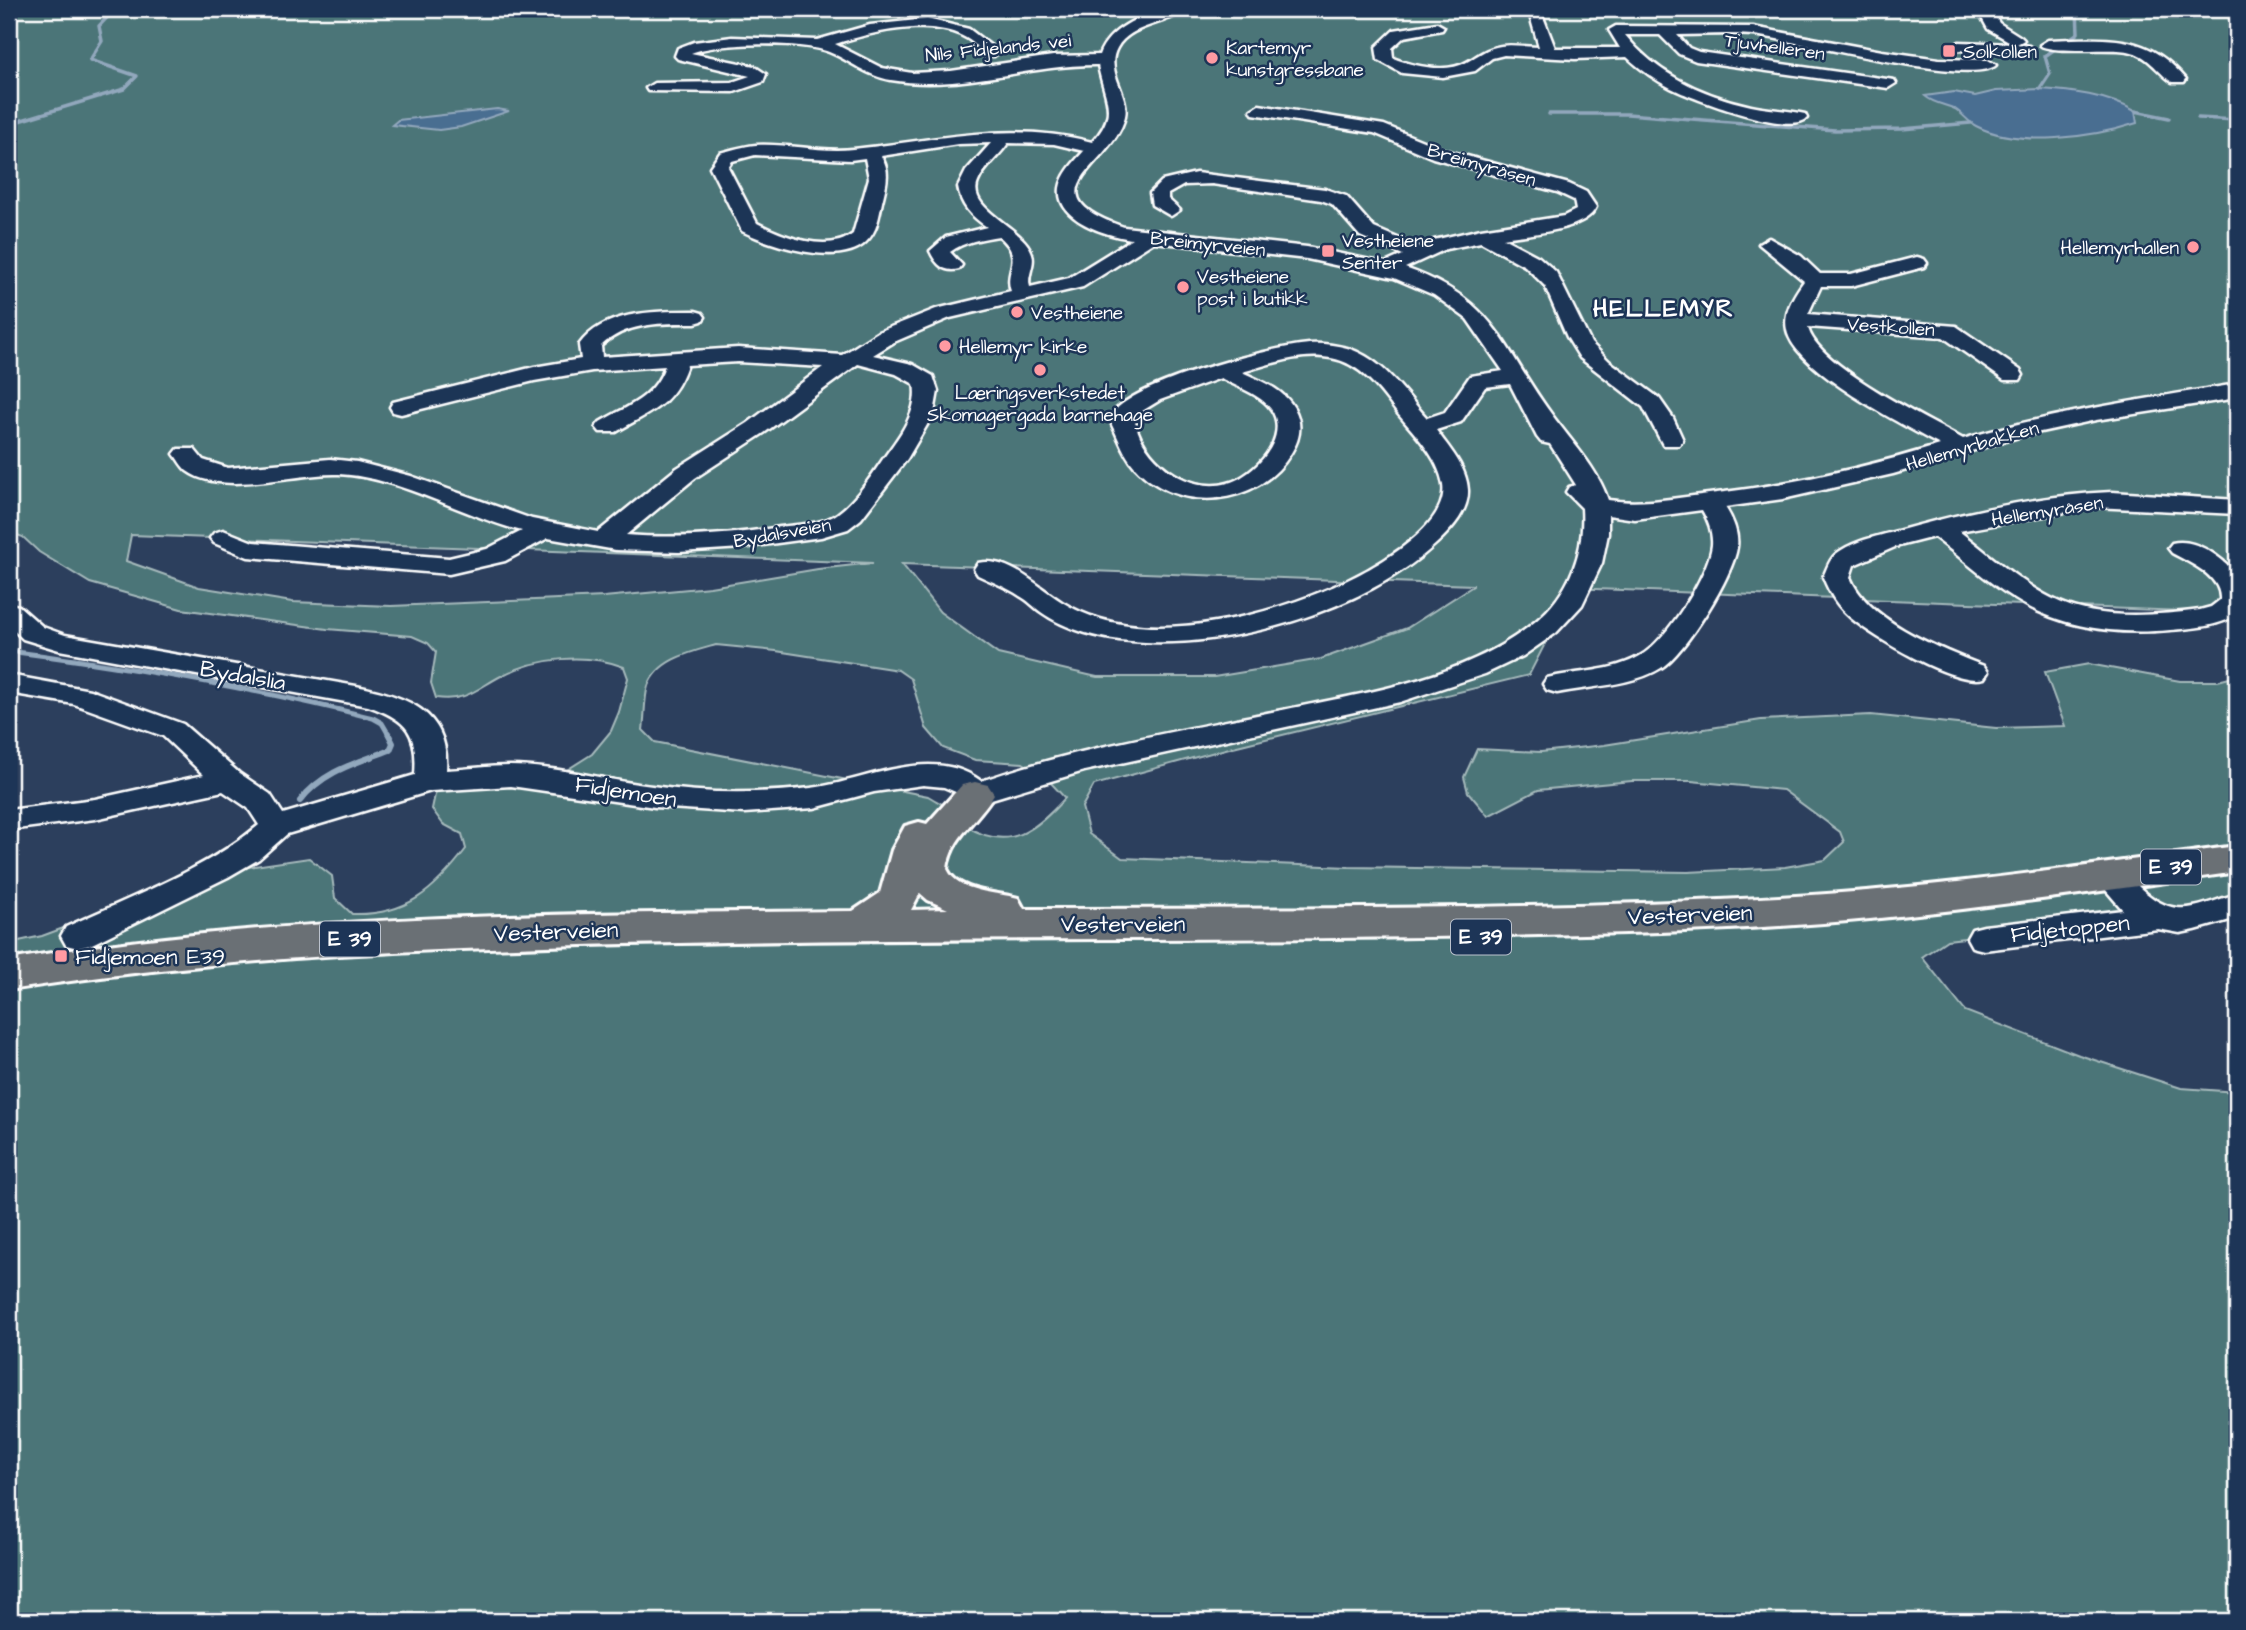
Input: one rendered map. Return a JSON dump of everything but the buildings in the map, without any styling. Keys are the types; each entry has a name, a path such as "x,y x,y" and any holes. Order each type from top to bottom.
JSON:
{"highway":[{"path":"975,794 967,809 948,825 932,848 929,872 938,888 975,905 1108,913 1149,923"},
{"path":"855,925 884,914 899,898 915,840 928,820 955,800 975,794"},
{"name":"Vesterveien","path":"9,975 156,955 367,938 570,930 1521,920 1787,910 1931,898 2131,897 2237,859"},
{"name":"Vesterveien","path":"9,992 202,969 564,946 918,940 1530,937 1826,924 2131,897 2237,883"}],"street":[{"path":"1106,63 1114,41 1131,28 1179,9"},
{"path":"1984,9 1993,26 2017,44"},
{"path":"1534,10 1549,53"},
{"name":"Tjuvhelleren","path":"1799,118 1763,114 1691,93 1630,52 1614,22 1665,31 1753,31 1939,64 1988,65"},
{"name":"Nils Fidjelands vei","path":"819,44 890,26 929,24 959,29 990,51 989,53"},
{"path":"1437,27 1394,37 1384,47 1386,60 1408,69 1443,72 1469,68 1497,51 1630,52"},
{"name":"Tjuvhelleren","path":"1665,31 1684,51 1696,56 1888,83"},
{"name":"Nils Fidjelands vei","path":"654,88 734,87 757,79 758,74 748,69 682,56 686,49 698,44 819,44 834,49 876,72 901,77 967,74 1056,61 1106,63"},
{"path":"1943,46 2017,44 2041,50 2048,48 2048,45 2111,45 2154,56 2166,72 2178,79"},
{"name":"Breimyrveien","path":"1106,63 1119,109 1111,132 1072,177 1068,189 1072,203 1090,219 1113,230 1142,236 1328,256 1386,270 1436,290 1464,306 1483,324 1517,376 1542,418 1566,474 1580,495 1594,505"},
{"name":"Breimyråsen","path":"1259,110 1385,131 1447,157 1563,187 1580,195 1586,203 1587,207 1581,216 1567,221 1448,242 1416,253 1386,270"},
{"path":"1002,138 997,149 974,174 967,188 975,206 1019,246 1024,256 1030,287"},
{"path":"871,154 878,166 879,176 863,233 852,243 828,248 776,238 750,227 719,167 726,157 755,150 836,155 871,154 938,142 1002,138 1054,139 1086,146"},
{"path":"1171,210 1158,201 1159,193 1168,184 1189,179 1221,180 1325,195 1343,203 1367,232 1416,253"},
{"path":"951,265 941,255 940,251 945,245 962,238 1003,230"},
{"path":"1481,235 1525,258 1545,272 1554,284 1562,308 1582,346 1594,359 1648,399 1656,408 1671,440"},
{"path":"605,539 685,473 756,428 886,337 926,318 1030,287 1076,283 1142,236"},
{"path":"1769,244 1800,264 1815,280 1800,302 1797,320 1800,338 1819,362 1959,446"},
{"name":"Vestkollen","path":"1815,280 1851,280 1917,263"},
{"path":"592,363 590,345 614,328 653,318 695,317"},
{"name":"Vestkollen","path":"1797,320 1948,331 2012,375"},
{"path":"987,569 1031,590 1050,606 1071,618 1104,629 1132,633 1196,631 1291,611 1374,578 1416,549 1453,507 1456,485 1448,466 1422,427 1379,375 1342,354 1305,351 1225,371 1162,391 1126,411 1122,420 1145,464 1186,487 1222,491 1243,486 1274,461 1290,427 1285,411 1276,401 1225,371"},
{"name":"Bydalsveien","path":"186,454 191,464 198,469 225,475 327,467 362,470 544,530 638,544 690,546 758,538 828,526 844,520 903,447 921,415 927,390 925,381 915,373 851,359 760,355 592,363 534,374 401,407"},
{"path":"608,427 653,402 667,390 678,359"},
{"path":"1422,427 1453,417 1478,381 1517,376"},
{"name":"Hellemyrbakken","path":"1594,505 1635,511 1772,494 1893,467 1959,446 2068,418 2237,391"},
{"name":"Hellemyråsen","path":"1974,672 1901,640 1849,601 1840,589 1837,578 1842,562 1861,549 1892,538 2095,500 2237,507"},
{"path":"1557,684 1649,664 1665,652 1716,571 1723,553 1721,522 1708,501"},
{"path":"975,794 1062,768 1404,691 1484,664 1536,633 1570,601 1580,585 1595,539 1594,505"},
{"name":"Hellemyråsen","path":"1940,529 2033,600 2068,613 2117,623 2144,624 2205,617 2217,615 2231,607 2235,598 2230,584 2209,563 2181,548"},
{"path":"223,538 248,549 449,566 496,555 544,530"},
{"name":"Bydalslia","path":"9,612 33,633 59,642 356,695 396,706 413,718 427,735 431,748 430,782"},
{"path":"9,684 80,696 162,724 180,735 228,780 259,802 276,827"},
{"name":"Fidjemoen","path":"78,936 216,869 248,851 276,827 347,804 430,782 486,776 521,777 655,797 744,803 814,798 874,782 923,775 950,778 969,786 975,794"},
{"path":"9,820 95,809 228,780"},
{"name":"Fidjetoppen","path":"1983,938 2046,933 2131,897 2187,922 2237,906"}],"green space":[{"path":"9,9 2237,9 2237,613 1569,588 1568,599 1529,675 1233,747 1094,785 1082,807 1089,834 1122,858 1349,867 1688,872 1785,867 1825,860 1844,842 1840,832 1783,790 1691,781 1632,781 1538,790 1488,816 1468,792 1464,777 1477,749 1541,752 1604,745 1761,720 1871,715 1996,728 2065,726 2045,672 2089,664 2180,681 2218,681 2237,676 2237,907 1947,940 1922,957 1965,1011 2079,1055 2181,1088 2237,1092 2237,1621 9,1621 9,943 42,936 214,872 309,858 332,876 335,898 352,914 371,913 404,905 431,888 466,849 462,834 443,824 432,809 436,790 562,773 592,754 611,731 628,678 624,667 594,660 562,659 515,670 464,696 436,698 431,683 436,652 428,643 412,636 327,629 181,609 90,583 39,552 23,537 9,532","holes":["131,535 873,563 710,587 604,597 391,606 292,602 199,587 126,561","902,564 1473,585 1407,628 1321,659 1214,677 1097,677 998,654 940,612","716,645 776,651 898,670 911,679 926,728 943,748 975,760 1023,763 1051,783 1065,798 1032,828 1021,834 996,838 966,826 951,810 928,796 655,742 643,730 648,686 659,669 686,654"]}],"water":[{"path":"2040,89 2113,101 2135,111 2137,123 2078,136 2013,137 1976,126 1955,109 1925,96 1954,92 1975,96 1996,91"},
{"path":"497,109 509,111 461,127 439,130 392,125 398,120"}],"waterway":[{"path":"9,124 124,89 137,76 90,60 102,41 99,26 115,9"},
{"path":"2040,89 2050,74 2045,56 2078,33 2077,9"},
{"path":"2135,111 2169,118"},
{"path":"1549,114 1627,114 1835,130 1902,129 1971,123"},
{"path":"2198,118 2237,120"},
{"path":"9,651 147,671 283,697 373,718 382,723 389,735"},
{"path":"300,801 330,775 390,750 393,743 389,735"}],"place":[{"name":"Solkollen","path":"1949,51"},
{"name":"Kartemyr kunstgressbane","path":"1212,58"},
{"name":"Hellemyrhallen","path":"2193,247"},
{"name":"Vestheiene Senter","path":"1328,251"},
{"name":"Vestheiene post i butikk","path":"1183,287"},
{"name":"Vestheiene","path":"1017,312"},
{"name":"Hellemyr kirke","path":"945,346"},
{"name":"Læringsverkstedet Skomagergada barnehage","path":"1040,370"},
{"name":"Fidjemoen E39","path":"61,956"}],"district":[{"name":"HELLEMYR","path":"1664,308"}]}
